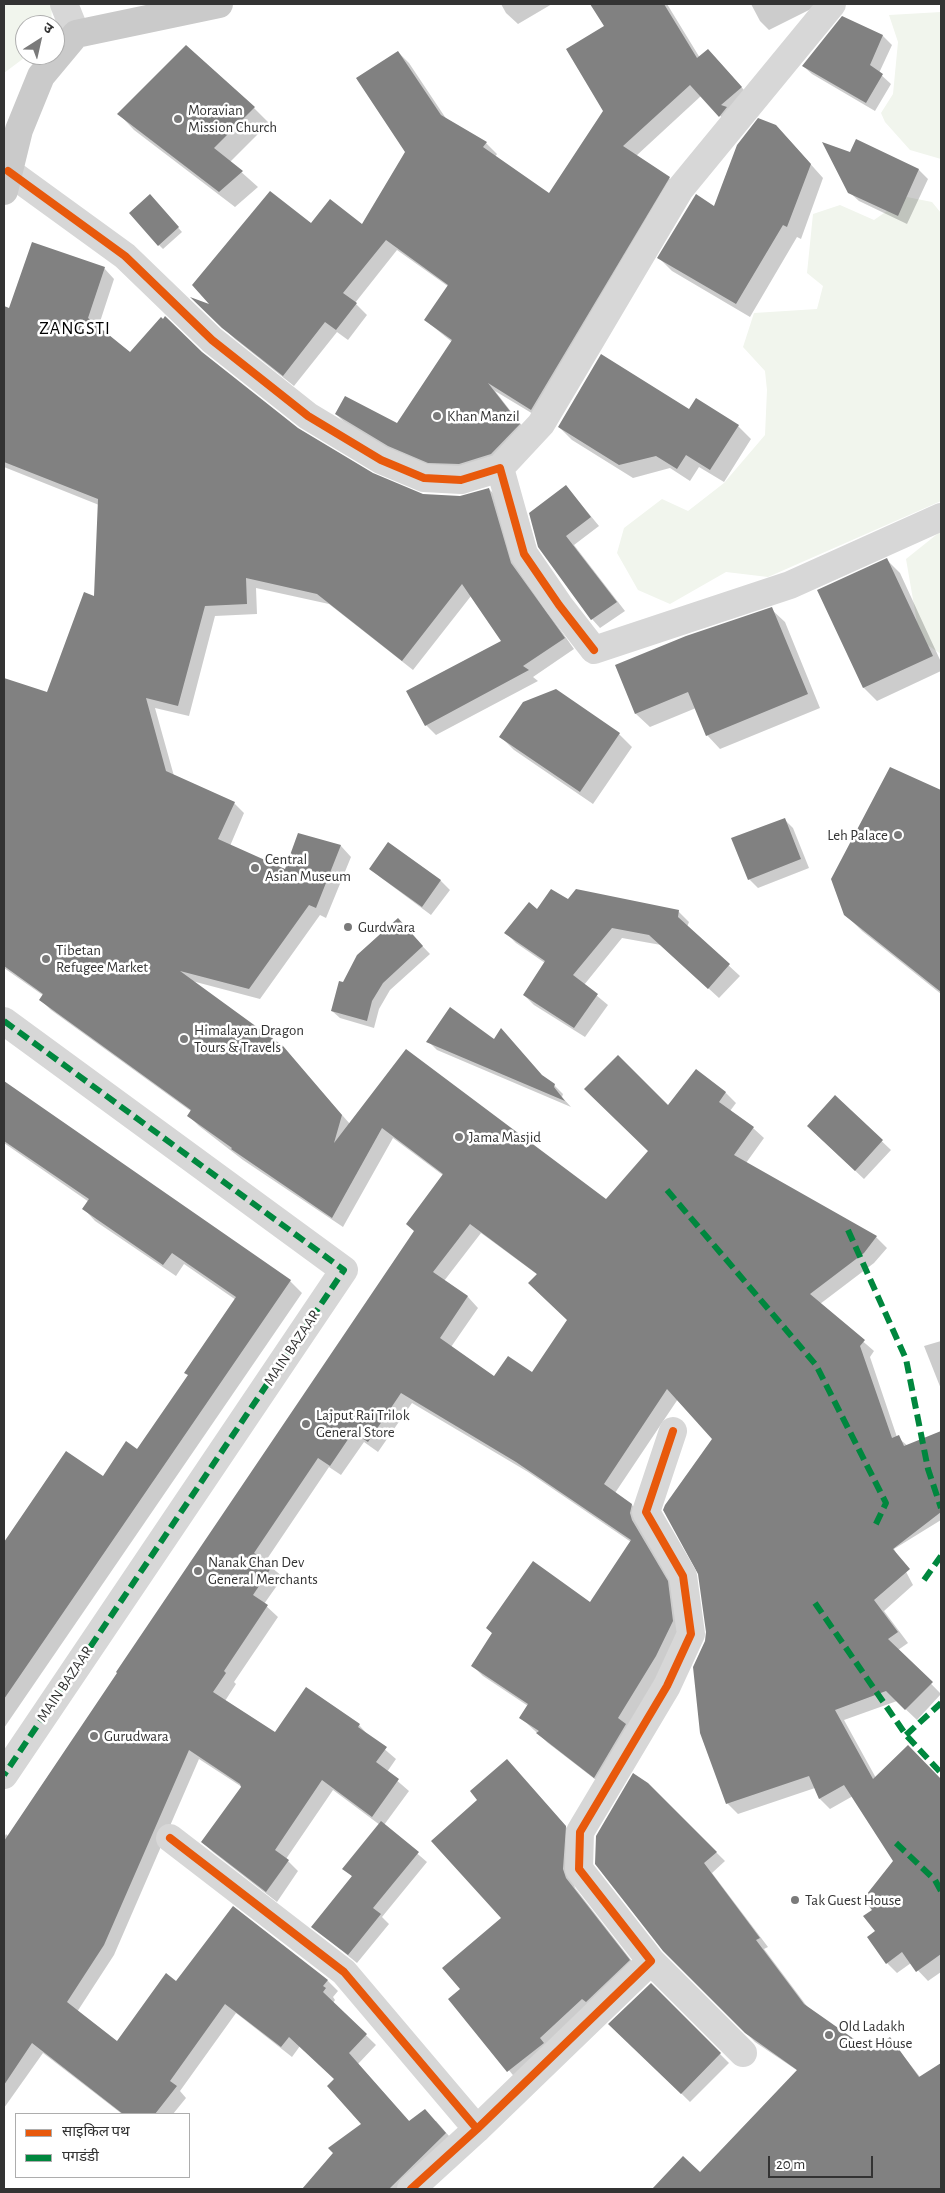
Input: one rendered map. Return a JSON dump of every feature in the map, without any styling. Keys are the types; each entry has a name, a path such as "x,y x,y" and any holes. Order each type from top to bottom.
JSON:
{"main road":[{"path":"6,181 20,130 42,76 76,34 219,4"}],"street":[{"path":"64,4 76,34"},
{"path":"6,181 125,256 212,340 308,416 380,460 424,478 461,480 500,468 540,424 680,190 832,4"},
{"path":"500,468 524,554 594,650 790,585 941,517"},
{"name":"MAIN BAZAAR","path":"4,1021 344,1270 4,1775"},
{"path":"673,1431 646,1512 682,1576 691,1634 667,1686 580,1832 579,1869 651,1961 743,2053"},
{"path":"170,1838 344,1972 477,2129"},
{"path":"411,2189 477,2129 651,1961"}],"shaded area":[{"path":"4,4 52,5 52,15 15,15 15,65 4,73"},
{"path":"941,12 941,159 910,150 885,122 881,113 893,94 898,42 889,15"},
{"path":"907,197 932,202 941,213 941,501 768,577 726,572 670,604 638,590 617,553 624,528 662,499 688,511 724,483 765,435 767,390 765,371 743,347 754,313 817,309 823,286 807,273 813,214 840,205 874,220"},
{"path":"941,531 941,654 920,640 906,559"}],"building":[{"path":"590,4 664,4 697,58 708,49 742,87 721,105 727,107 719,117 690,85 623,146 670,177 531,410 488,383 520,424 491,454 459,464 428,463 388,446 335,414 345,396 397,423 452,340 424,320 448,285 386,240 343,293 357,303 336,330 325,322 283,376 222,328 190,297 209,304 192,285 270,191 311,223 330,199 362,224 405,152 356,78 398,51 441,115 487,142 483,147 549,193 603,111 566,49 604,26"},
{"path":"842,16 883,35 870,65 883,74 866,103 802,66"},
{"name":"Moravian Mission Church","path":"186,45 255,107 214,148 243,171 219,192 117,114"},
{"path":"758,118 776,125 811,164 787,227 783,225 736,304 657,258 696,194 714,206 737,145"},
{"path":"856,139 919,169 898,216 848,193 822,142 850,152"},
{"path":"150,194 179,227 158,246 129,213"},
{"path":"32,242 105,267 88,318 130,352 161,317 163,319 165,316 202,352 298,428 373,473 423,494 460,496 489,488 511,563 565,638 523,666 529,670 425,726 406,691 501,641 462,584 402,661 317,594 246,578 247,604 205,606 178,706 146,698 166,771 235,802 218,839 285,869 298,833 341,845 316,908 309,905 249,989 180,971 283,1046 342,1115 334,1143 406,1049 606,1199 648,1151 584,1089 618,1055 668,1105 696,1069 726,1092 719,1102 754,1127 734,1155 877,1236 864,1253 810,1294 865,1340 860,1346 892,1438 899,1435 904,1446 941,1431 941,1512 893,1549 910,1569 874,1600 898,1632 888,1639 933,1682 905,1710 886,1691 835,1710 873,1779 908,1745 941,1779 941,1954 916,1972 902,1952 886,1964 867,1937 875,1931 863,1916 872,1910 863,1899 893,1861 844,1785 819,1799 809,1776 726,1804 700,1733 693,1667 705,1641 706,1632 698,1574 663,1510 712,1439 667,1389 604,1484 632,1504 630,1513 632,1520 668,1581 673,1621 656,1656 618,1718 626,1724 594,1778 536,1733 539,1731 519,1718 528,1704 471,1666 492,1633 486,1628 533,1561 590,1602 631,1540 516,1462 401,1393 368,1442 353,1432 330,1466 318,1458 254,1553 273,1565 253,1595 268,1605 224,1671 226,1673 213,1692 275,1732 306,1687 360,1724 358,1727 387,1747 376,1762 399,1779 372,1817 322,1780 275,1850 289,1860 266,1892 201,1842 241,1787 240,1784 189,1750 104,1945 67,2002 117,2041 166,1973 176,1981 233,1906 328,1980 323,1986 326,1988 323,1992 367,2034 349,2053 409,2121 425,2109 446,2133 389,2189 302,2189 333,2153 328,2148 361,2124 327,2086 334,2079 289,2037 281,2047 225,2004 170,2081 177,2086 156,2113 122,2113 32,2043 4,2085 4,1841 414,1231 406,1224 443,1174 382,1128 332,1218 231,1149 187,1116 191,1110 39,1000 43,994 4,966 4,678 47,692 84,592 94,596 98,499 4,462 4,306 9,308","holes":["470,1224 537,1274 528,1283 567,1320 532,1372 508,1356 494,1376 440,1338 468,1296 433,1272"]},
{"path":"601,354 689,409 696,398 739,425 710,470 686,455 677,469 656,456 619,465 558,427"},
{"path":"566,485 591,517 566,536 617,602 591,620 538,547 529,513"},
{"path":"887,558 933,656 863,688 817,590"},
{"path":"772,607 808,694 706,736 688,692 635,714 615,665 686,636"},
{"path":"556,689 620,733 580,792 499,737 523,702"},
{"name":"Leh Palace","path":"890,767 941,790 941,992 844,915 831,879"},
{"path":"785,818 801,859 748,880 731,838"},
{"path":"388,842 441,880 422,907 369,869"},
{"path":"551,889 568,899 576,889 679,910 678,917 730,964 708,989 649,935 612,928 573,975 598,994 574,1028 523,995 545,961 504,933 529,902 537,909"},
{"path":"398,918 423,946 383,983 372,1001 367,1021 331,1011 339,981 343,982 357,955"},
{"path":"450,1007 494,1039 501,1028 542,1075 555,1084 554,1087 565,1101 426,1042"},
{"path":"4,1081 291,1280 4,1699 4,1542 66,1451 103,1476 126,1441 137,1449 188,1375 184,1373 236,1297 172,1253 163,1265 82,1209 89,1199 4,1141"},
{"path":"835,1095 883,1140 855,1171 807,1126"},
{"path":"507,1759 566,1826 563,1869 566,1878 630,1960 586,2002 582,1999 540,2038 544,2043 507,2072 448,1999 460,1989 442,1968 501,1918 431,1841 477,1800 470,1791"},
{"path":"633,1773 648,1783 717,1852 704,1863 760,1938 756,1940 804,2004 871,2051 890,2037 919,2077 941,2063 941,2189 652,2189 683,2156 700,2172 797,2070 745,2033 663,1951 595,1864 596,1836"},
{"path":"381,1821 419,1852 373,1908 381,1914 348,1955 311,1927 352,1876 342,1869"},
{"path":"651,1983 721,2053 681,2094 608,2024"}],"marked path":[{"path":"4,1021 344,1270 4,1775"},
{"path":"667,1190 816,1365 886,1503 875,1526"},
{"path":"848,1230 906,1359 928,1469 941,1508"},
{"path":"924,1580 941,1556"},
{"path":"815,1603 906,1735 941,1773"},
{"path":"906,1735 941,1703"},
{"path":"896,1843 935,1880 941,1891"}],"cycle path":[{"path":"8,171 125,256 212,340 308,416 381,460 424,478 461,480 500,468 524,554 559,605 594,650"},
{"path":"411,2189 477,2129 651,1961 579,1869 580,1832 667,1686 691,1634 683,1576 646,1512 673,1431"},
{"path":"170,1838 344,1972 477,2129"}],"place":[{"name":"Moravian Mission Church","path":"178,119"},
{"name":"Khan Manzil","path":"437,416"},
{"name":"Leh Palace","path":"898,835"},
{"name":"Central Asian Museum","path":"255,868"},
{"name":"Gurdwara","path":"348,927"},
{"name":"Tibetan Refugee Market","path":"46,959"},
{"name":"Himalayan Dragon Tours & Travels","path":"184,1039"},
{"name":"Jama Masjid","path":"459,1137"},
{"name":"Lajput Rai Trilok General Store","path":"306,1424"},
{"name":"Nanak Chan Dev General Merchants","path":"198,1571"},
{"name":"Gurudwara","path":"94,1736"},
{"name":"Tak Guest House","path":"795,1900"},
{"name":"Old Ladakh Guest House","path":"829,2035"}],"district":[{"name":"ZANGSTI","path":"75,329"}]}
